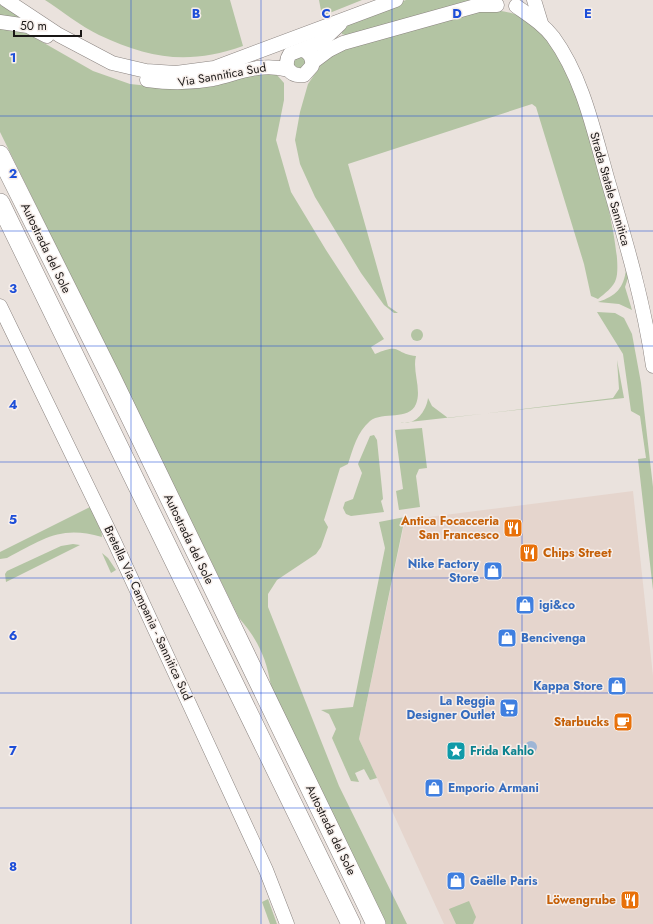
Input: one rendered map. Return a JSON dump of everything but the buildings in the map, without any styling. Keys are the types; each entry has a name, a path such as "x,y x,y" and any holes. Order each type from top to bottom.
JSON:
{"highway":[{"name":"Autostrada del Sole","path":"0,155 142,441 376,924"},
{"name":"Autostrada del Sole","path":"0,203 352,924"}],"street":[{"name":"Via Sannitica Sud","path":"6,0 65,38 112,63 146,71 176,73 214,68 236,61 396,0"},
{"name":"Strada Statale Sannitica","path":"534,0 541,23"},
{"name":"Via Sannitica Sud","path":"0,22 28,26 108,70 144,80 174,83 204,80 265,66 288,70 295,75 304,75 310,70 313,62 329,50 343,43 479,5 493,2 506,7 522,3"},
{"name":"Strada Statale Sannitica","path":"522,3 541,23 562,50 576,79 589,114 646,320 653,366"},
{"name":"Via Sannitica Sud","path":"236,61 254,62 296,52 321,42 349,18"},
{"path":"288,70 286,62 296,52 309,54 313,62"},
{"name":"Bretella Via Campania - Sannitica Sud","path":"0,306 114,541 266,870 287,924"}],"shaded area":[{"name":"La Reggia Designer Outlet","path":"633,491 653,676 653,924 444,924 359,739 405,520"}],"green space":[{"path":"45,0 230,0 243,46 205,56 187,57 170,57 135,50 99,35 78,23"},
{"path":"319,0 362,0 322,16"},
{"path":"406,0 476,0 348,36 342,34 341,30 358,18"},
{"path":"0,1 23,19 0,15"},
{"path":"487,9 514,14 527,19 538,27 560,56 578,99 598,167 614,235 617,262 616,279 611,288 598,299 591,296 584,264 536,107 532,104 348,164 388,306 398,313 394,313 384,305 361,273 315,197 300,164 295,140 300,112 308,84 323,62 333,52"},
{"path":"0,28 23,31 93,71 130,84 169,88 268,71 277,75 284,83 284,100 276,140 291,192 326,250 384,339 371,347 375,354 394,349 416,356 415,368 418,398 413,409 402,414 375,418 362,430 356,441 348,464 340,468 324,520 328,527 321,547 316,554 277,580 268,594 268,607 339,786 407,924 385,924 271,686 267,666 260,649 239,618 0,132"},
{"path":"290,55 311,58 299,75 288,58"},
{"path":"626,269 629,275 625,287 632,310 619,304 598,302 610,297 618,290 625,276"},
{"path":"597,312 615,313 624,318 632,334 641,383 653,487 653,590 638,459 646,458 640,416 631,411 623,354"},
{"path":"419,329 422,330 422,340 415,341 412,340 411,333 412,330"},
{"path":"617,360 624,398 485,413 613,398 619,389"},
{"path":"428,398 432,406 448,418 411,422 420,416"},
{"path":"422,428 427,468 419,469 416,476 420,507 399,510 396,491 403,489 395,430"},
{"path":"374,435 377,440 383,499 381,501 384,512 351,516 346,514 343,508 345,502 353,499 362,473 358,464 370,436"},
{"path":"90,507 101,526 102,537 87,534 63,533 42,540 7,558 0,559 0,552"},
{"path":"405,517 359,739 377,778 370,780 364,769 355,773 359,782 351,781 332,738 336,729 329,714 321,710 353,707 385,548 379,522"},
{"path":"73,544 80,545 6,582 5,574 7,571 61,546"},
{"path":"102,553 108,558 116,570 111,573"},
{"path":"268,899 277,924 270,924 262,902"},
{"path":"469,901 476,917 473,924 456,924 449,909"}],"water":[{"path":"533,741 536,742 536,752 529,753 526,752 525,745 526,742"}],"place":[{"name":"Antica Focacceria San Francesco","path":"513,528"},
{"name":"Chips Street","path":"529,553"},
{"name":"Nike Factory Store","path":"493,571"},
{"name":"igi&co","path":"525,605"},
{"name":"Bencivenga","path":"507,638"},
{"name":"Kappa Store","path":"617,686"},
{"name":"La Reggia Designer Outlet","path":"509,708"},
{"name":"Starbucks","path":"623,722"},
{"name":"Frida Kahlo","path":"456,751"},
{"name":"Emporio Armani","path":"434,788"},
{"name":"Gaëlle Paris","path":"456,881"},
{"name":"Löwengrube","path":"630,900"}]}
